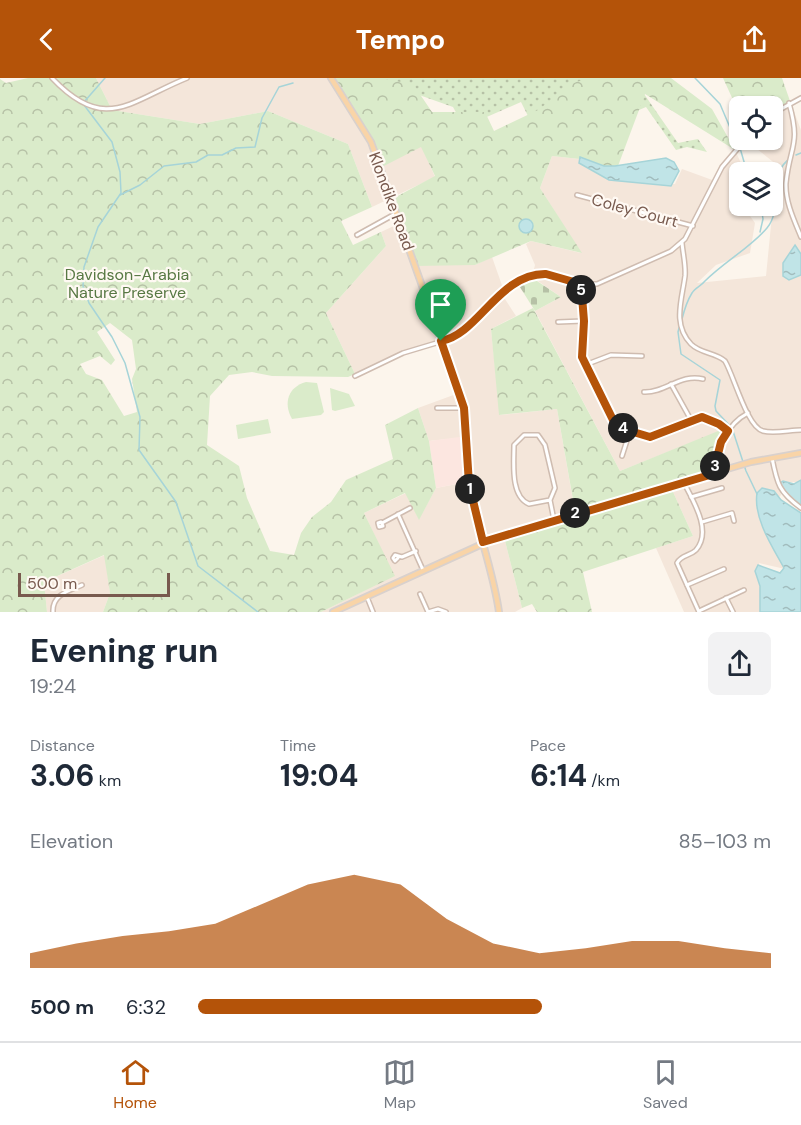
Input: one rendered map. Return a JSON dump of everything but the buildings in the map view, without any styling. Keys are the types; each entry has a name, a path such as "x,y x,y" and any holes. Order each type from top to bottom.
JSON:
{"main road":[{"name":"Klondike Road","path":"331,78 371,142 464,408 469,484 495,584 499,612"},
{"path":"333,612 483,542 683,481 772,457 801,453"}],"street":[{"path":"52,78 85,104 115,109 129,106 187,78"},
{"path":"783,108 801,98"},
{"path":"789,104 798,125 800,137 787,177 786,192 801,237"},
{"path":"355,376 403,353 441,341 463,330 491,303 529,276 546,274 581,284 605,282 666,254 682,243 693,226 722,167 736,150"},
{"name":"Coley Court","path":"577,195 693,226"},
{"path":"357,234 395,214"},
{"path":"682,243 685,276 678,310 686,335 695,347 715,354 725,361 756,427 765,432 801,430"},
{"path":"581,284 584,321 581,348 585,365 609,416 619,426 630,431 655,436 691,420 706,417 728,431"},
{"path":"558,322 584,321"},
{"path":"585,365 611,355 642,357"},
{"path":"644,392 657,391 690,378 703,379"},
{"path":"671,384 691,420"},
{"path":"437,408 464,408"},
{"path":"713,474 721,442 736,421 748,413"},
{"path":"622,456 630,431"},
{"path":"550,500 533,504 522,502 515,479 514,445 518,439 531,434 538,435 545,445 555,488 550,500 554,520"},
{"path":"772,457 780,489 801,508"},
{"path":"683,481 702,522 703,534 698,547 677,561 699,611 744,590"},
{"path":"691,498 722,488"},
{"path":"382,523 410,508"},
{"path":"702,522 732,513 734,521"},
{"path":"398,514 423,570"},
{"path":"398,558 416,551"},
{"path":"687,585 724,569"},
{"path":"52,612 56,597 82,585"},
{"path":"420,594 428,612 438,609 446,612"},
{"path":"367,597 373,612"},
{"path":"726,598 733,612"}],"shaded area":[{"path":"96,78 332,78 422,147 435,177 372,207 348,144 268,111 200,124 112,110"},
{"path":"790,101 801,130 801,482 786,482 779,487 781,495 773,504 785,569 759,563 764,612 684,612 656,548 693,536 669,483 712,472 717,452 728,428 620,471 535,311 561,297 532,277 535,265 526,244 531,241 581,253 540,188 552,156 589,160 600,175 616,181 675,184 682,169 715,181 735,150 740,162 729,162 729,216 750,216 755,223 750,253 716,265 697,283 766,276 772,216 783,216 783,162 773,162 758,150 783,150 783,106"},
{"path":"400,223 475,265 492,257 504,291 503,296 516,316 491,329 500,415 557,409 575,512 503,533 522,608 515,612 321,612 394,576 364,513 406,493 419,519 436,488 467,482 458,438 429,441 418,408 459,393 442,341 355,374 326,313 386,246 381,232"},
{"path":"467,436 467,482 436,488 429,441"},
{"path":"105,555 110,593 103,612 47,612 44,582"}],"green space":[{"name":"Davidson-Arabia Nature Preserve","path":"28,78 96,78 112,110 200,124 268,111 348,144 372,207 341,221 353,245 381,232 386,246 326,313 355,374 348,377 272,376 252,372 229,375 210,396 207,445 239,466 247,498 270,551 294,555 301,533 312,517 331,502 346,480 393,459 385,425 418,408 429,441 436,488 419,520 405,493 364,513 395,576 321,612 103,612 110,593 104,555 44,582 47,612 0,612 0,79 6,83","holes":["110,323 132,340 136,369 132,379 137,412 124,416 102,380 86,374 80,364 100,356 111,365 115,360 97,332"]},
{"path":"332,78 377,78 413,84 432,112 485,112 494,131 538,110 573,83 590,78 671,78 712,109 729,139 729,146 645,94 618,166 606,167 589,160 552,156 540,188 582,253 531,241 475,265 415,266 392,199 435,176 421,147 382,167 361,123"},
{"path":"334,78 633,78 678,143 698,139 707,152 687,147 676,150 646,107 545,150 521,102 464,127 453,107 391,85"},
{"path":"723,78 782,78 790,101 783,106 783,96 731,96"},
{"path":"531,277 561,297 535,311 518,284"},
{"path":"533,308 620,471 728,427 717,452 712,473 669,483 693,536 583,572 592,612 537,612 532,604 522,608 503,533 575,511 557,409 499,415 491,329"},
{"path":"306,382 317,383 324,412 321,415 292,419 288,407 289,396 295,388"},
{"path":"330,388 349,394 355,406 332,410"},
{"path":"268,419 271,433 238,439 236,425"}],"water":[{"path":"580,157 604,166 666,158 674,162 679,171 671,186 609,180 579,163"},
{"path":"523,219 529,219 533,226 529,233 523,233 519,229 519,223"},
{"path":"795,245 801,254 801,275 789,280 783,276 783,263"},
{"path":"801,480 801,506 784,494 780,483 783,481 794,484"},
{"path":"762,488 774,491 781,500 801,513 801,612 760,612 760,586 755,571 758,565 780,573 784,568 765,532 758,512 757,493"}],"waterway":[{"path":"84,102 105,78"},
{"path":"695,78 720,104 729,125"},
{"path":"120,195 140,185 164,166 196,162 208,155 222,155 236,148 255,147 262,118 279,87 293,83"},
{"path":"84,105 112,142 120,172 121,193 98,227 84,267 83,286 89,303 112,337 125,363 140,417 139,450 176,502 198,566 258,612"},
{"path":"741,150 744,162"},
{"path":"796,155 801,153"},
{"path":"682,319 693,291 767,228 775,210 779,173 792,157"},
{"path":"760,232 763,216"},
{"path":"680,324 678,332 681,354 720,380 716,411 732,428 746,471 757,494"}],"route":[{"path":"546,274 581,284 584,321 581,339 582,357 609,416 619,426 650,437 669,432 702,417 722,425 728,431 721,442 713,474 483,542 469,484 464,408 441,341 453,338 491,303 517,282 529,276 546,274"}]}
